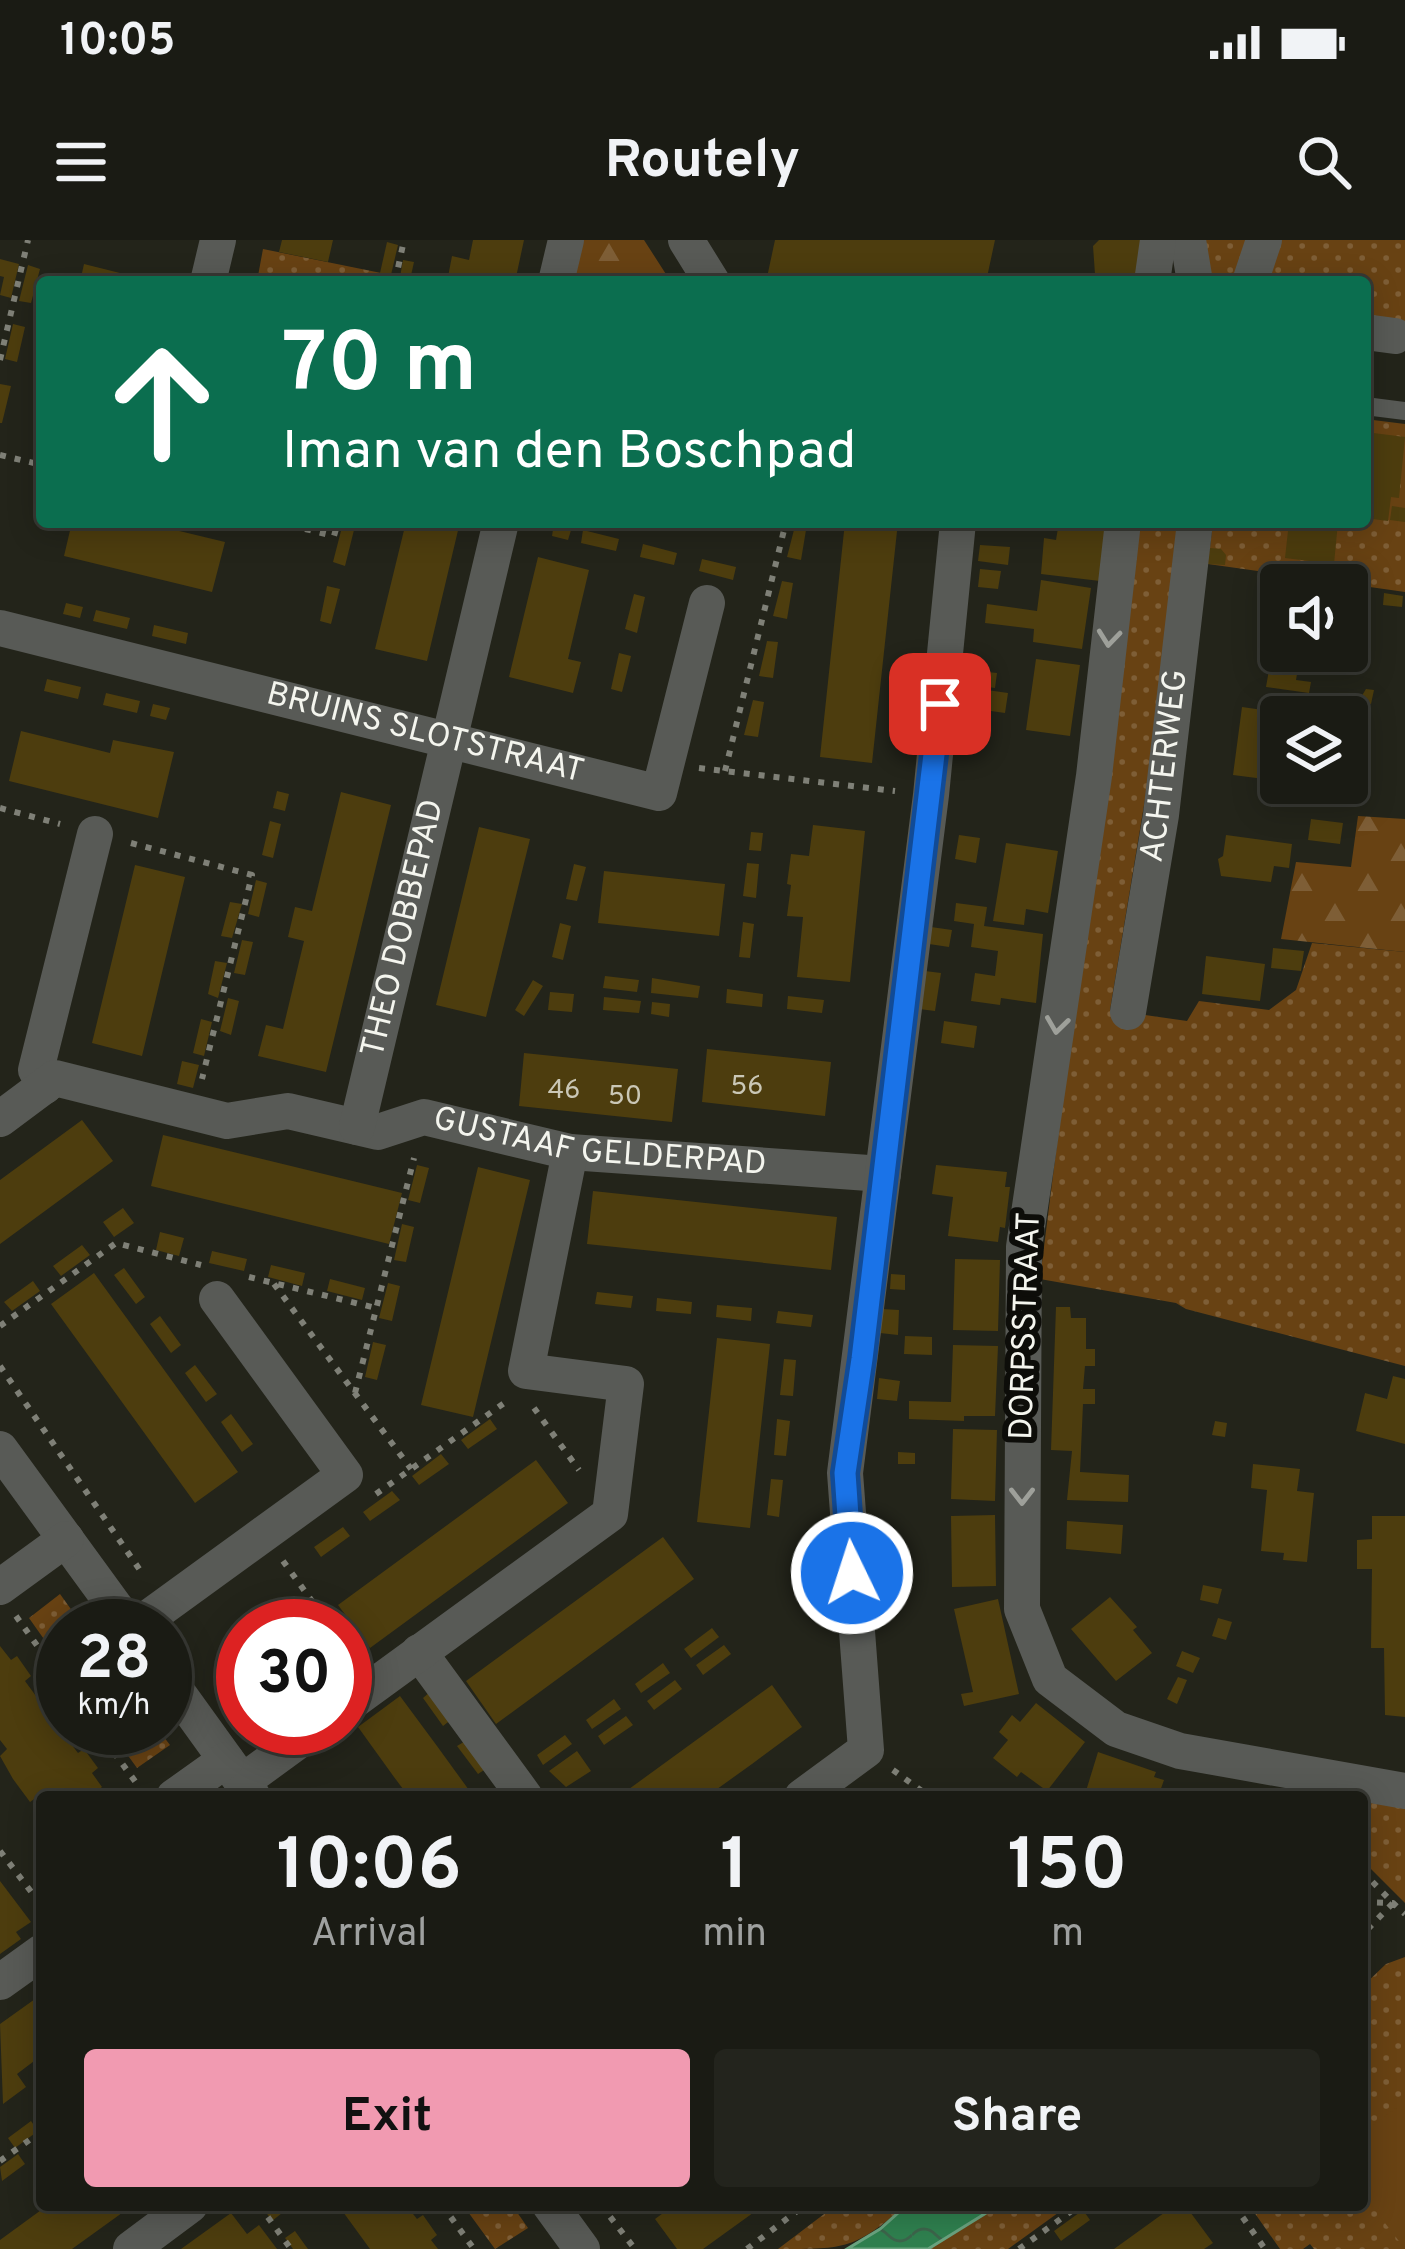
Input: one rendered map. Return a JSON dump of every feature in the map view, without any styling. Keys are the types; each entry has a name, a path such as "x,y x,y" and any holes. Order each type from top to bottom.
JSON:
{"street":[{"path":"209,276 218,240"},
{"path":"557,276 566,240"},
{"path":"686,240 708,276"},
{"path":"1153,276 1158,240"},
{"path":"1188,240 1194,276"},
{"path":"1252,276 1264,240"},
{"name":"THEO DOBBEPAD","path":"357,1127 500,528"},
{"path":"810,1791 866,1750 845,1473 931,795 957,528"},
{"name":"DORPSSTRAAT","path":"1122,528 1094,776 1024,1247 1022,1609 1050,1679 1116,1729 1180,1751 1405,1791"},
{"name":"ACHTERWEG","path":"1128,1012 1161,815 1194,528"},
{"path":"666,764 706,603"},
{"name":"BRUINS SLOTSTRAAT","path":"0,628 659,793 666,764"},
{"path":"0,1119 45,1086 36,1070 95,834"},
{"name":"GUSTAAF GELDERPAD","path":"45,1086 55,1078 227,1121 288,1111 379,1132 424,1117 570,1152 883,1174"},
{"path":"372,1687 610,1514 626,1384 523,1381 570,1152"},
{"path":"172,1599 345,1475 217,1279"},
{"path":"0,1449 66,1539 124,1599"},
{"path":"6,1599 66,1539"},
{"path":"419,1652 521,1791"},
{"path":"192,1712 241,1779"},
{"path":"196,1791 241,1779 276,1755"},
{"path":"0,1982 36,1956"},
{"path":"130,2249 182,2211"},
{"path":"537,2249 566,2227"}],"lane":[{"path":"1371,407 1405,411"}],"path":[{"path":"0,360 28,240"},
{"path":"396,276 404,240"},
{"path":"0,455 36,464"},
{"path":"301,528 334,536 336,528"},
{"path":"724,771 784,528"},
{"path":"666,764 931,795"},
{"path":"0,808 252,875 194,1113"},
{"path":"356,1393 424,1117"},
{"path":"0,1326 116,1243 217,1279 274,1283 376,1308"},
{"path":"274,1283 411,1468"},
{"path":"0,1366 133,1599"},
{"path":"374,1495 523,1381 610,1514"},
{"path":"282,1560 310,1599"},
{"path":"6,1599 36,1643"},
{"path":"116,1755 142,1791"},
{"path":"0,1851 36,1898"},
{"path":"1368,1877 1405,1914"},
{"path":"1368,1901 1393,1903"},
{"path":"1368,1930 1393,1903"},
{"path":"0,2162 36,2135"},
{"path":"263,2211 291,2249"},
{"path":"446,2211 474,2249"},
{"path":"606,2211 635,2249"},
{"path":"746,2249 797,2211"},
{"path":"1018,2249 1072,2211"},
{"path":"1238,2211 1265,2249"}],"green space":[{"path":"580,240 644,240 667,276 572,276"},
{"path":"1196,240 1250,240 1239,276 1201,276"},
{"path":"1277,240 1405,240 1405,323 1371,320 1371,276 1268,276"},
{"path":"263,249 391,275 391,276 258,276"},
{"path":"1371,420 1405,424 1405,592 1368,587 1368,564 1260,564 1260,571 1208,564 1212,528 1371,528"},
{"path":"1134,528 1183,528 1110,1010 1187,1021 1199,1001 1269,1010 1296,990 1312,943 1405,952 1405,1366 1176,1303 1040,1279"},
{"path":"1358,816 1405,819 1405,952 1281,939 1296,862 1351,867"},
{"path":"128,1755 156,1755 137,1768"},
{"path":"1368,1798 1405,1803 1405,1903 1368,1866"},
{"path":"1405,1957 1405,2249 1314,2249 1310,2244 1303,2249 1280,2249 1253,2211 1368,2211 1368,1981 1386,1964"},
{"path":"1399,2106 1405,2114 1405,2249 1368,2201 1368,2129"},
{"path":"467,2211 516,2211 528,2228 495,2249"},
{"path":"828,2211 899,2211 848,2244 778,2249"},
{"path":"989,2211 1061,2211 1008,2249 928,2249"}],"water":[{"path":"900,2211 989,2211 928,2249 847,2249"}],"building":[{"path":"282,240 333,240 328,262 279,252"},
{"path":"473,240 524,240 516,276 448,276 452,256 469,260"},
{"path":"775,240 995,240 987,276 767,276"},
{"path":"1099,240 1141,240 1137,276 1095,274 1093,246"},
{"path":"387,242 398,245 391,275 380,273"},
{"path":"0,259 19,264 11,298 0,295 4,277 0,276"},
{"path":"403,260 414,262 411,276 400,276"},
{"path":"84,264 132,276 81,276"},
{"path":"28,265 40,269 31,303 19,301"},
{"path":"13,324 25,327 17,362 5,359"},
{"path":"0,384 11,386 2,423 0,423"},
{"path":"1371,433 1405,437 1399,498 1391,497 1388,521 1371,519"},
{"path":"1392,506 1405,508 1405,522 1390,520"},
{"path":"71,528 167,528 225,542 212,592 64,556"},
{"path":"342,528 354,530 345,566 333,562"},
{"path":"405,528 459,528 427,661 375,649"},
{"path":"553,528 572,528 568,540 552,536"},
{"path":"794,528 806,528 801,560 787,557"},
{"path":"844,528 897,528 872,763 820,757"},
{"path":"1058,528 1106,528 1100,581 1041,574 1044,538 1056,540"},
{"path":"1288,528 1337,528 1334,564 1285,558"},
{"path":"583,530 619,539 616,551 581,543"},
{"path":"643,544 677,553 674,565 640,557"},
{"path":"980,545 1010,547 1008,565 978,561"},
{"path":"1210,548 1221,549 1225,565 1208,564"},
{"path":"538,557 589,570 568,659 581,662 573,693 509,677"},
{"path":"702,559 736,567 733,580 699,571"},
{"path":"980,569 1001,571 998,589 978,587"},
{"path":"1041,580 1091,588 1082,649 1033,642 1034,629 985,623 987,604 1037,611"},
{"path":"782,581 793,583 787,619 773,616"},
{"path":"327,586 340,589 331,624 320,621"},
{"path":"1384,593 1403,596 1402,607 1383,605"},
{"path":"634,594 645,597 637,633 625,629"},
{"path":"66,603 83,607 80,618 63,614"},
{"path":"96,610 130,618 127,629 93,621"},
{"path":"154,625 188,633 186,644 152,636"},
{"path":"767,641 778,642 773,678 759,676"},
{"path":"619,653 631,656 622,692 611,689"},
{"path":"1036,659 1080,665 1070,736 1026,730"},
{"path":"969,670 997,673 995,688 967,684"},
{"path":"1269,672 1297,672 1296,680 1311,682 1309,693 1266,687"},
{"path":"47,679 81,687 78,699 44,691"},
{"path":"973,688 1008,693 1005,713 970,708"},
{"path":"1366,689 1374,690 1371,704 1368,696 1362,696"},
{"path":"106,693 140,701 137,713 103,705"},
{"path":"753,700 764,702 758,737 744,735"},
{"path":"153,704 170,708 166,720 150,716"},
{"path":"1242,707 1260,710 1260,778 1233,775"},
{"path":"21,731 110,753 113,740 174,752 158,818 9,781"},
{"path":"277,791 289,794 285,811 273,808"},
{"path":"341,792 391,805 326,1072 258,1056 266,1025 283,1029 304,941 288,937 295,907 312,911"},
{"path":"1311,819 1343,823 1340,844 1308,840"},
{"path":"270,821 281,824 273,858 262,855"},
{"path":"813,825 865,831 850,982 797,977 803,917 787,916 791,885 787,884 791,854 809,856"},
{"path":"479,827 530,839 486,1017 436,1005"},
{"path":"751,832 763,833 761,851 749,850"},
{"path":"959,835 980,838 976,863 955,859"},
{"path":"1226,835 1292,844 1289,868 1274,866 1271,882 1221,876 1218,859 1223,856"},
{"path":"1006,843 1058,851 1048,913 1026,909 1024,925 993,921"},
{"path":"747,863 759,864 756,898 743,896"},
{"path":"574,864 586,867 577,901 566,899"},
{"path":"135,865 185,877 142,1056 92,1043"},
{"path":"604,871 725,884 719,936 598,923"},
{"path":"256,880 267,883 259,917 248,914"},
{"path":"230,902 242,904 232,938 221,936"},
{"path":"956,903 987,907 984,926 1043,934 1036,1003 1001,998 1000,1005 971,1001 975,973 995,976 998,951 971,947 974,924 954,921"},
{"path":"743,922 754,924 750,958 739,957"},
{"path":"560,923 571,926 563,960 552,957"},
{"path":"931,927 952,930 949,947 929,944"},
{"path":"242,940 253,942 245,975 234,973"},
{"path":"1273,948 1304,951 1301,971 1271,968"},
{"path":"1206,956 1265,964 1260,1001 1202,994"},
{"path":"215,961 227,963 218,998 208,994"},
{"path":"925,971 941,973 935,1011 919,1009"},
{"path":"605,976 639,980 637,992 603,988"},
{"path":"652,978 700,986 698,998 651,993"},
{"path":"533,980 543,986 524,1016 515,1010"},
{"path":"727,989 763,994 762,1007 726,1003"},
{"path":"550,992 574,994 572,1012 548,1010"},
{"path":"788,996 824,1000 822,1013 787,1009"},
{"path":"604,997 641,1001 639,1013 603,1010"},
{"path":"228,998 239,1001 231,1035 220,1031"},
{"path":"652,1002 670,1004 669,1017 651,1014"},
{"path":"201,1019 212,1022 204,1056 193,1053"},
{"path":"944,1021 977,1026 974,1048 941,1043"},
{"path":"707,1049 831,1062 825,1116 702,1102"},
{"path":"524,1053 678,1069 672,1122 519,1106"},
{"path":"182,1061 199,1065 193,1088 177,1084"},
{"path":"82,1120 113,1161 0,1244 0,1180"},
{"path":"163,1135 402,1193 389,1244 151,1186"},
{"path":"417,1165 429,1168 420,1203 408,1200"},
{"path":"936,1165 1007,1172 1005,1228 1000,1227 998,1242 948,1236 953,1197 932,1194"},
{"path":"478,1167 530,1180 473,1417 421,1405"},
{"path":"593,1191 837,1217 831,1270 587,1244"},
{"path":"123,1208 134,1223 114,1237 103,1222"},
{"path":"402,1224 414,1227 406,1262 394,1260"},
{"path":"160,1232 184,1238 179,1256 156,1250"},
{"path":"82,1245 90,1255 61,1276 53,1266"},
{"path":"212,1251 247,1259 244,1271 209,1263"},
{"path":"955,1259 1000,1260 998,1331 953,1330"},
{"path":"271,1265 305,1273 302,1286 268,1277"},
{"path":"124,1268 145,1297 136,1304 114,1275"},
{"path":"94,1273 238,1472 195,1503 51,1304"},
{"path":"891,1274 905,1275 905,1290 890,1289"},
{"path":"330,1279 365,1288 362,1300 327,1291"},
{"path":"33,1281 40,1291 12,1311 4,1302"},
{"path":"388,1283 400,1286 392,1321 379,1318"},
{"path":"597,1292 633,1296 631,1308 595,1304"},
{"path":"657,1298 692,1302 691,1314 656,1311"},
{"path":"717,1305 752,1308 751,1321 716,1317"},
{"path":"1056,1307 1070,1307 1071,1318 1086,1318 1086,1349 1095,1349 1095,1366 1085,1366 1083,1389 1095,1389 1095,1404 1083,1404 1080,1472 1129,1475 1128,1502 1067,1500 1072,1451 1051,1450"},
{"path":"881,1309 899,1310 898,1335 880,1333"},
{"path":"778,1311 813,1315 811,1327 776,1323"},
{"path":"160,1316 181,1345 171,1353 150,1324"},
{"path":"905,1336 932,1337 932,1355 904,1354"},
{"path":"717,1338 770,1344 750,1528 697,1522"},
{"path":"373,1342 386,1345 377,1380 365,1377"},
{"path":"953,1345 998,1346 995,1416 964,1416 964,1421 909,1419 909,1401 951,1402"},
{"path":"784,1359 796,1360 793,1396 780,1395"},
{"path":"195,1365 217,1394 206,1402 185,1373"},
{"path":"1393,1376 1405,1379 1405,1444 1356,1431 1365,1393 1387,1399"},
{"path":"879,1378 900,1381 897,1401 877,1399"},
{"path":"231,1414 253,1444 242,1452 221,1422"},
{"path":"490,1419 497,1429 468,1449 461,1440"},
{"path":"777,1419 790,1421 786,1456 774,1455"},
{"path":"1215,1421 1227,1423 1225,1437 1212,1435"},
{"path":"953,1429 997,1430 995,1501 951,1499"},
{"path":"898,1452 915,1453 915,1464 898,1464"},
{"path":"441,1454 449,1464 419,1485 412,1476"},
{"path":"536,1460 568,1503 372,1647 372,1599 346,1599"},
{"path":"1253,1464 1300,1469 1297,1491 1314,1493 1307,1562 1283,1560 1284,1553 1261,1551 1267,1490 1251,1488"},
{"path":"771,1479 783,1480 779,1517 767,1515"},
{"path":"392,1491 400,1500 370,1521 363,1512"},
{"path":"995,1515 996,1586 952,1587 951,1516"},
{"path":"1372,1516 1405,1516 1405,1717 1385,1715 1384,1648 1371,1648 1372,1569 1357,1569 1357,1540 1372,1539"},
{"path":"1067,1521 1123,1525 1121,1554 1066,1549"},
{"path":"343,1527 350,1536 321,1557 314,1547"},
{"path":"663,1537 694,1579 496,1724 466,1681"},
{"path":"1203,1585 1222,1589 1218,1604 1200,1600"},
{"path":"1110,1597 1137,1627 1133,1630 1152,1653 1116,1681 1071,1629"},
{"path":"998,1599 1019,1694 964,1706 961,1694 973,1692 954,1609"},
{"path":"1218,1618 1232,1622 1226,1640 1212,1636"},
{"path":"712,1628 719,1637 691,1658 684,1649"},
{"path":"724,1645 731,1654 703,1675 696,1665"},
{"path":"0,1646 11,1660 17,1656 31,1676 25,1681 36,1696 36,1755 88,1755 98,1768 92,1773 102,1787 97,1791 36,1791 30,1802 0,1756 7,1749 0,1740"},
{"path":"1182,1651 1200,1658 1193,1673 1176,1666"},
{"path":"663,1663 670,1673 641,1693 635,1684"},
{"path":"1178,1677 1187,1680 1177,1704 1167,1699"},
{"path":"675,1680 682,1689 654,1710 647,1701"},
{"path":"772,1685 802,1727 714,1791 626,1791"},
{"path":"431,1691 452,1719 443,1726 423,1698"},
{"path":"400,1696 470,1791 404,1791 372,1746 372,1717"},
{"path":"614,1699 621,1709 592,1729 586,1720"},
{"path":"1036,1703 1085,1742 1047,1791 1021,1772 1017,1777 993,1758 1008,1740 999,1732 1012,1715 1020,1722"},
{"path":"626,1716 633,1725 604,1745 598,1736"},
{"path":"565,1735 572,1744 543,1765 537,1755"},
{"path":"467,1740 487,1768 478,1774 457,1746"},
{"path":"577,1751 591,1771 566,1787 549,1771"},
{"path":"1098,1752 1156,1772 1154,1777 1164,1780 1160,1791 1086,1791"},
{"path":"0,1881 31,1922 16,1932 21,1939 0,1954"},
{"path":"36,1998 36,2060 17,2074 26,2087 3,2104 0,2024"},
{"path":"31,2121 36,2128 15,2148 8,2138"},
{"path":"18,2154 25,2164 2,2181 0,2167"},
{"path":"40,2211 125,2211 72,2249 0,2249 0,2240"},
{"path":"265,2211 280,2211 282,2213 272,2221"},
{"path":"342,2211 411,2211 417,2219 423,2215 437,2235 431,2240 438,2249 370,2249"},
{"path":"666,2211 756,2211 703,2249 677,2249 655,2219"},
{"path":"1082,2211 1090,2220 1061,2241 1054,2231"},
{"path":"1167,2211 1189,2211 1213,2243 1204,2249 1114,2249"},
{"path":"231,2213 247,2234 259,2225 277,2249 181,2249"},
{"path":"295,2231 308,2249 293,2249 285,2238"}],"route":[{"path":"852,1573 845,1473 940,704"}]}
